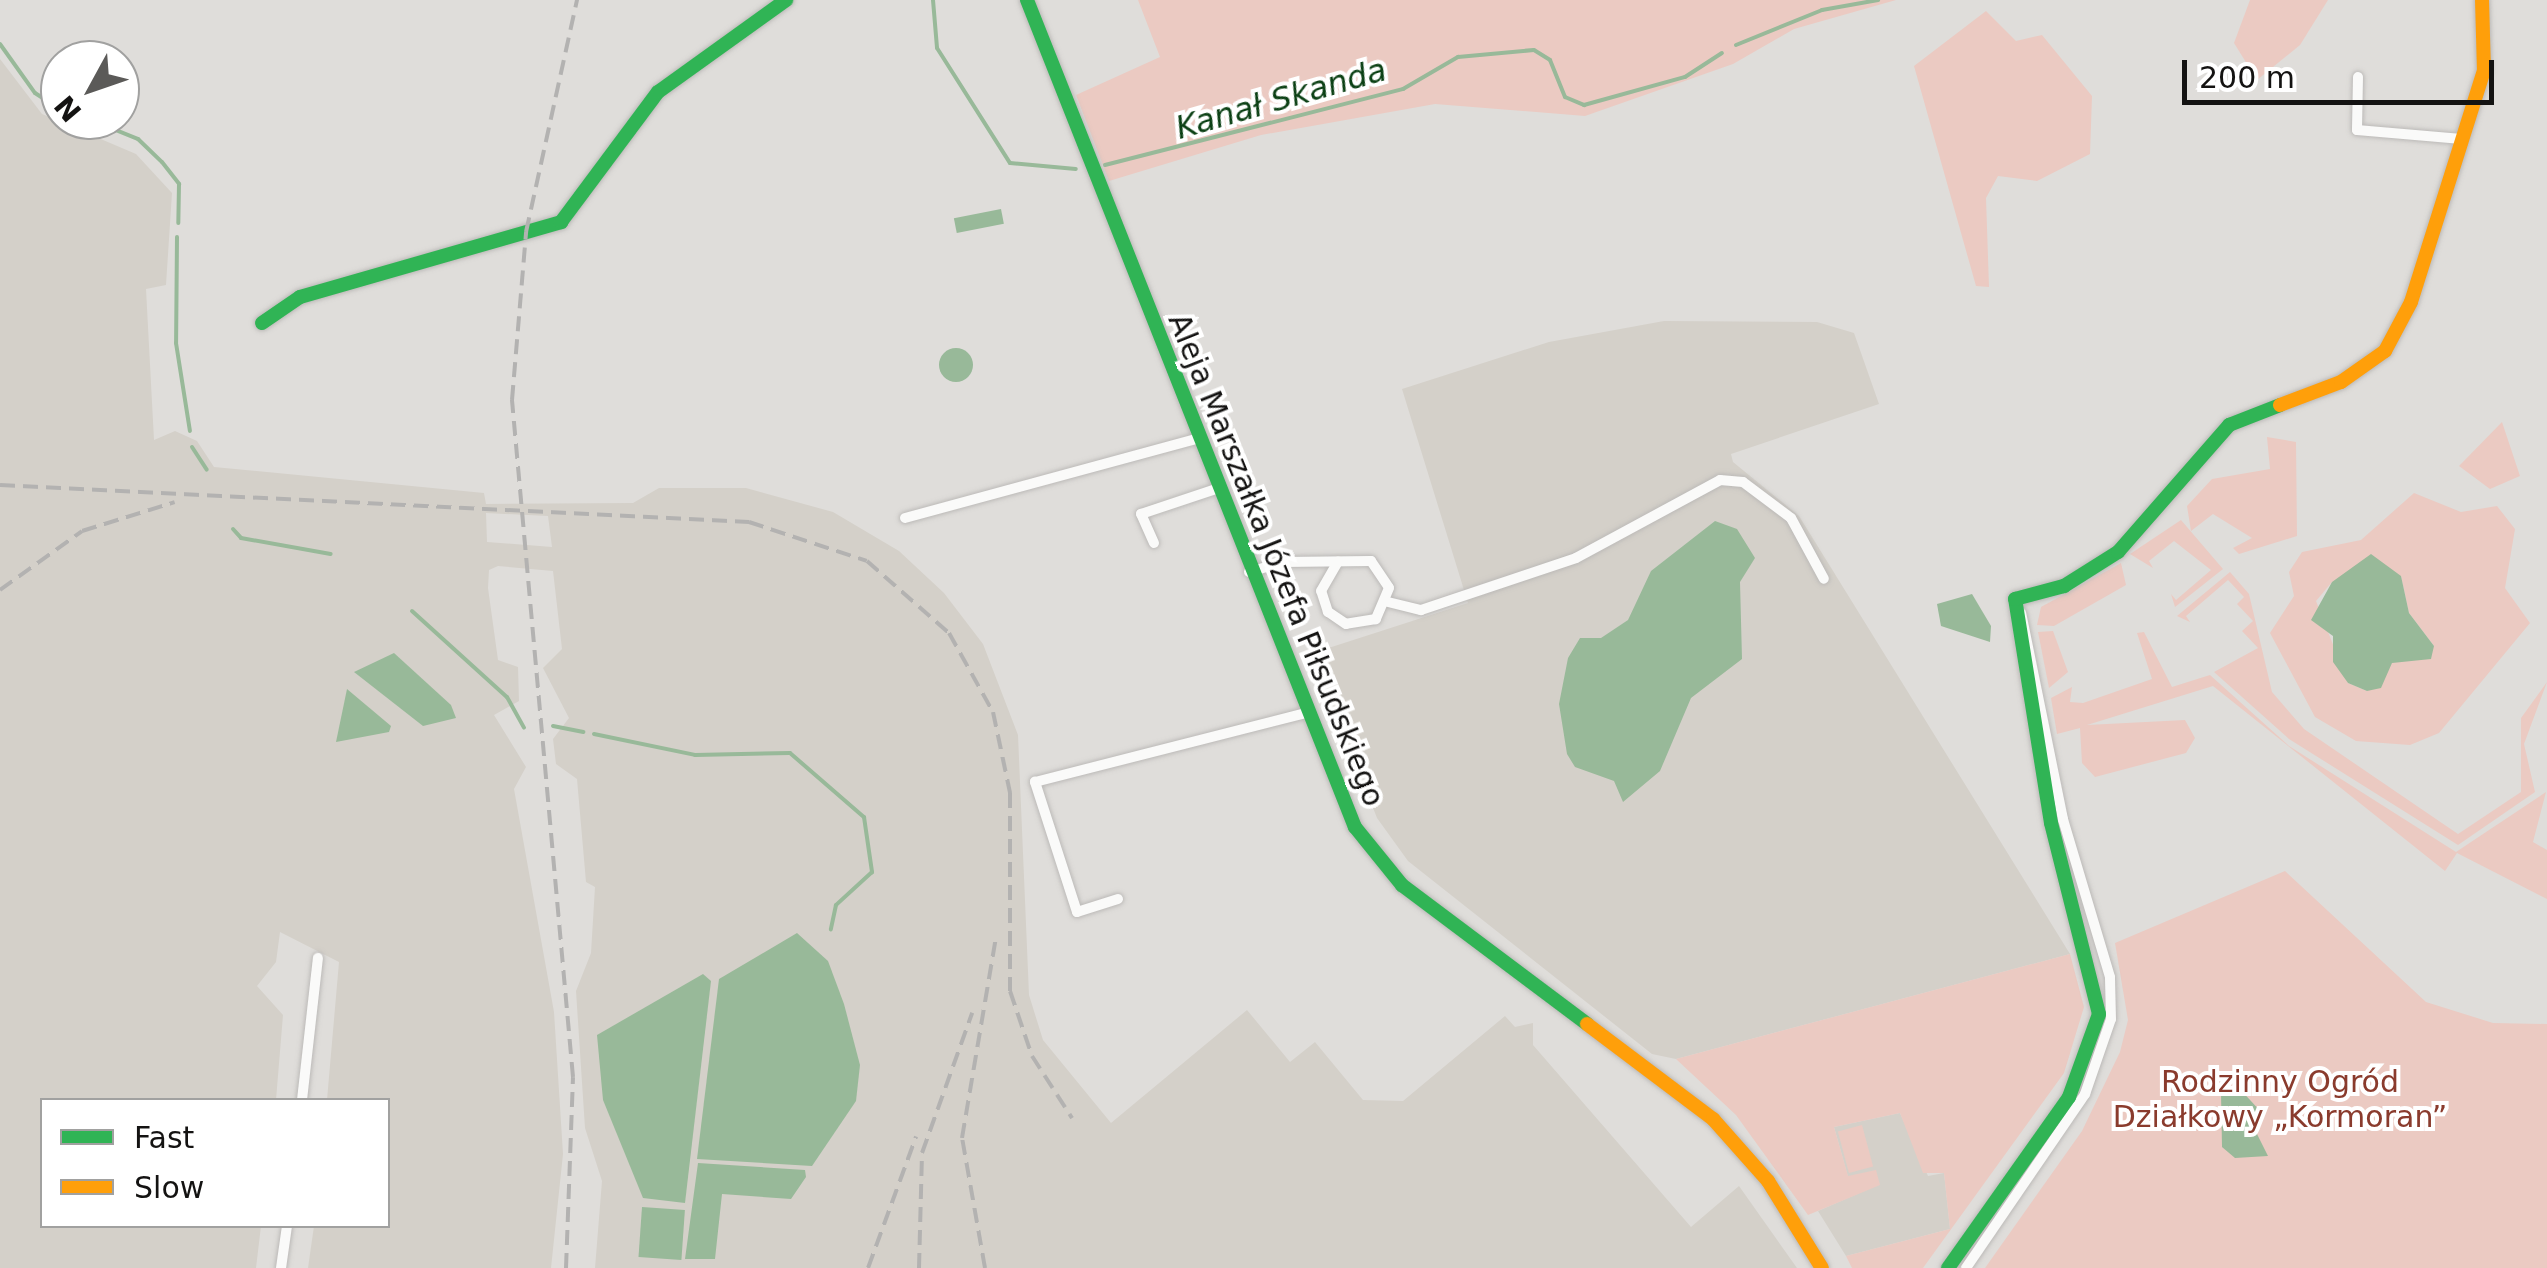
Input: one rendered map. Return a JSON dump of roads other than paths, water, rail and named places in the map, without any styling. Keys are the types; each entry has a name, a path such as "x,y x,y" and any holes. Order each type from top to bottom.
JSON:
{"street":[{"path":"262,323 300,297 561,222 658,92 786,0"},
{"name":"Aleja Marszałka Józefa Piłsudskiego","path":"1026,0 1336,791 1384,866 1713,1119 1768,1181 1822,1268"},
{"path":"2014,599 2064,586 2118,552 2229,426 2341,382 2385,350 2411,302 2486,57 2482,0"},
{"path":"2358,77 2356,130 2462,139"},
{"path":"904,518 1196,439"},
{"path":"1388,602 1421,610 1576,558 1720,480 1743,482 1792,518 1824,578"},
{"path":"1154,543 1141,514 1216,489"},
{"path":"1308,562 1324,580"},
{"path":"1249,572 1308,562 1338,562 1379,567 1388,602 1376,619 1346,624 1323,602 1324,580 1338,562"},
{"path":"1948,1268 2070,1097 2100,1014 2050,823 2014,599"},
{"path":"1966,1268 2086,1094 2111,1019 2110,977 2063,819 2014,599"},
{"path":"1118,900 1076,912 1035,782 1305,713"},
{"path":"302,1098 318,958"},
{"path":"281,1268 287,1228"}],"waterway":[{"name":"Kanał Skanda","path":"933,0 937,48 1010,163 1076,169"},
{"name":"Kanał Skanda","path":"1736,45 1822,10 1878,0"},
{"path":"0,44 40,96"},
{"name":"Kanał Skanda","path":"1105,165 1403,89 1458,57 1534,50 1550,60 1565,97 1584,105 1685,77 1722,53"},
{"path":"139,140 179,184 178,223"},
{"path":"177,237 176,343 190,431"},
{"path":"192,447 207,470"},
{"path":"233,529 241,538 331,554"},
{"path":"412,611 507,697 524,728"},
{"path":"553,726 583,732"},
{"path":"594,734 695,755 790,753 864,817 872,872 836,905 831,929"}],"railway":[{"path":"566,1268 573,1077 512,400 526,232 577,0"},
{"path":"0,485 749,522 867,561 949,633 993,712 1010,793 1010,991 1032,1056 1072,1118"},
{"path":"0,590 82,531 175,502"},
{"path":"985,1268 962,1138 996,937"},
{"path":"919,1268 922,1153 972,1013"},
{"path":"868,1268 916,1137"}],"park label":[{"name":"Rodzinny Ogród Działkowy „Kormoran”","path":"2280,1099"}]}
